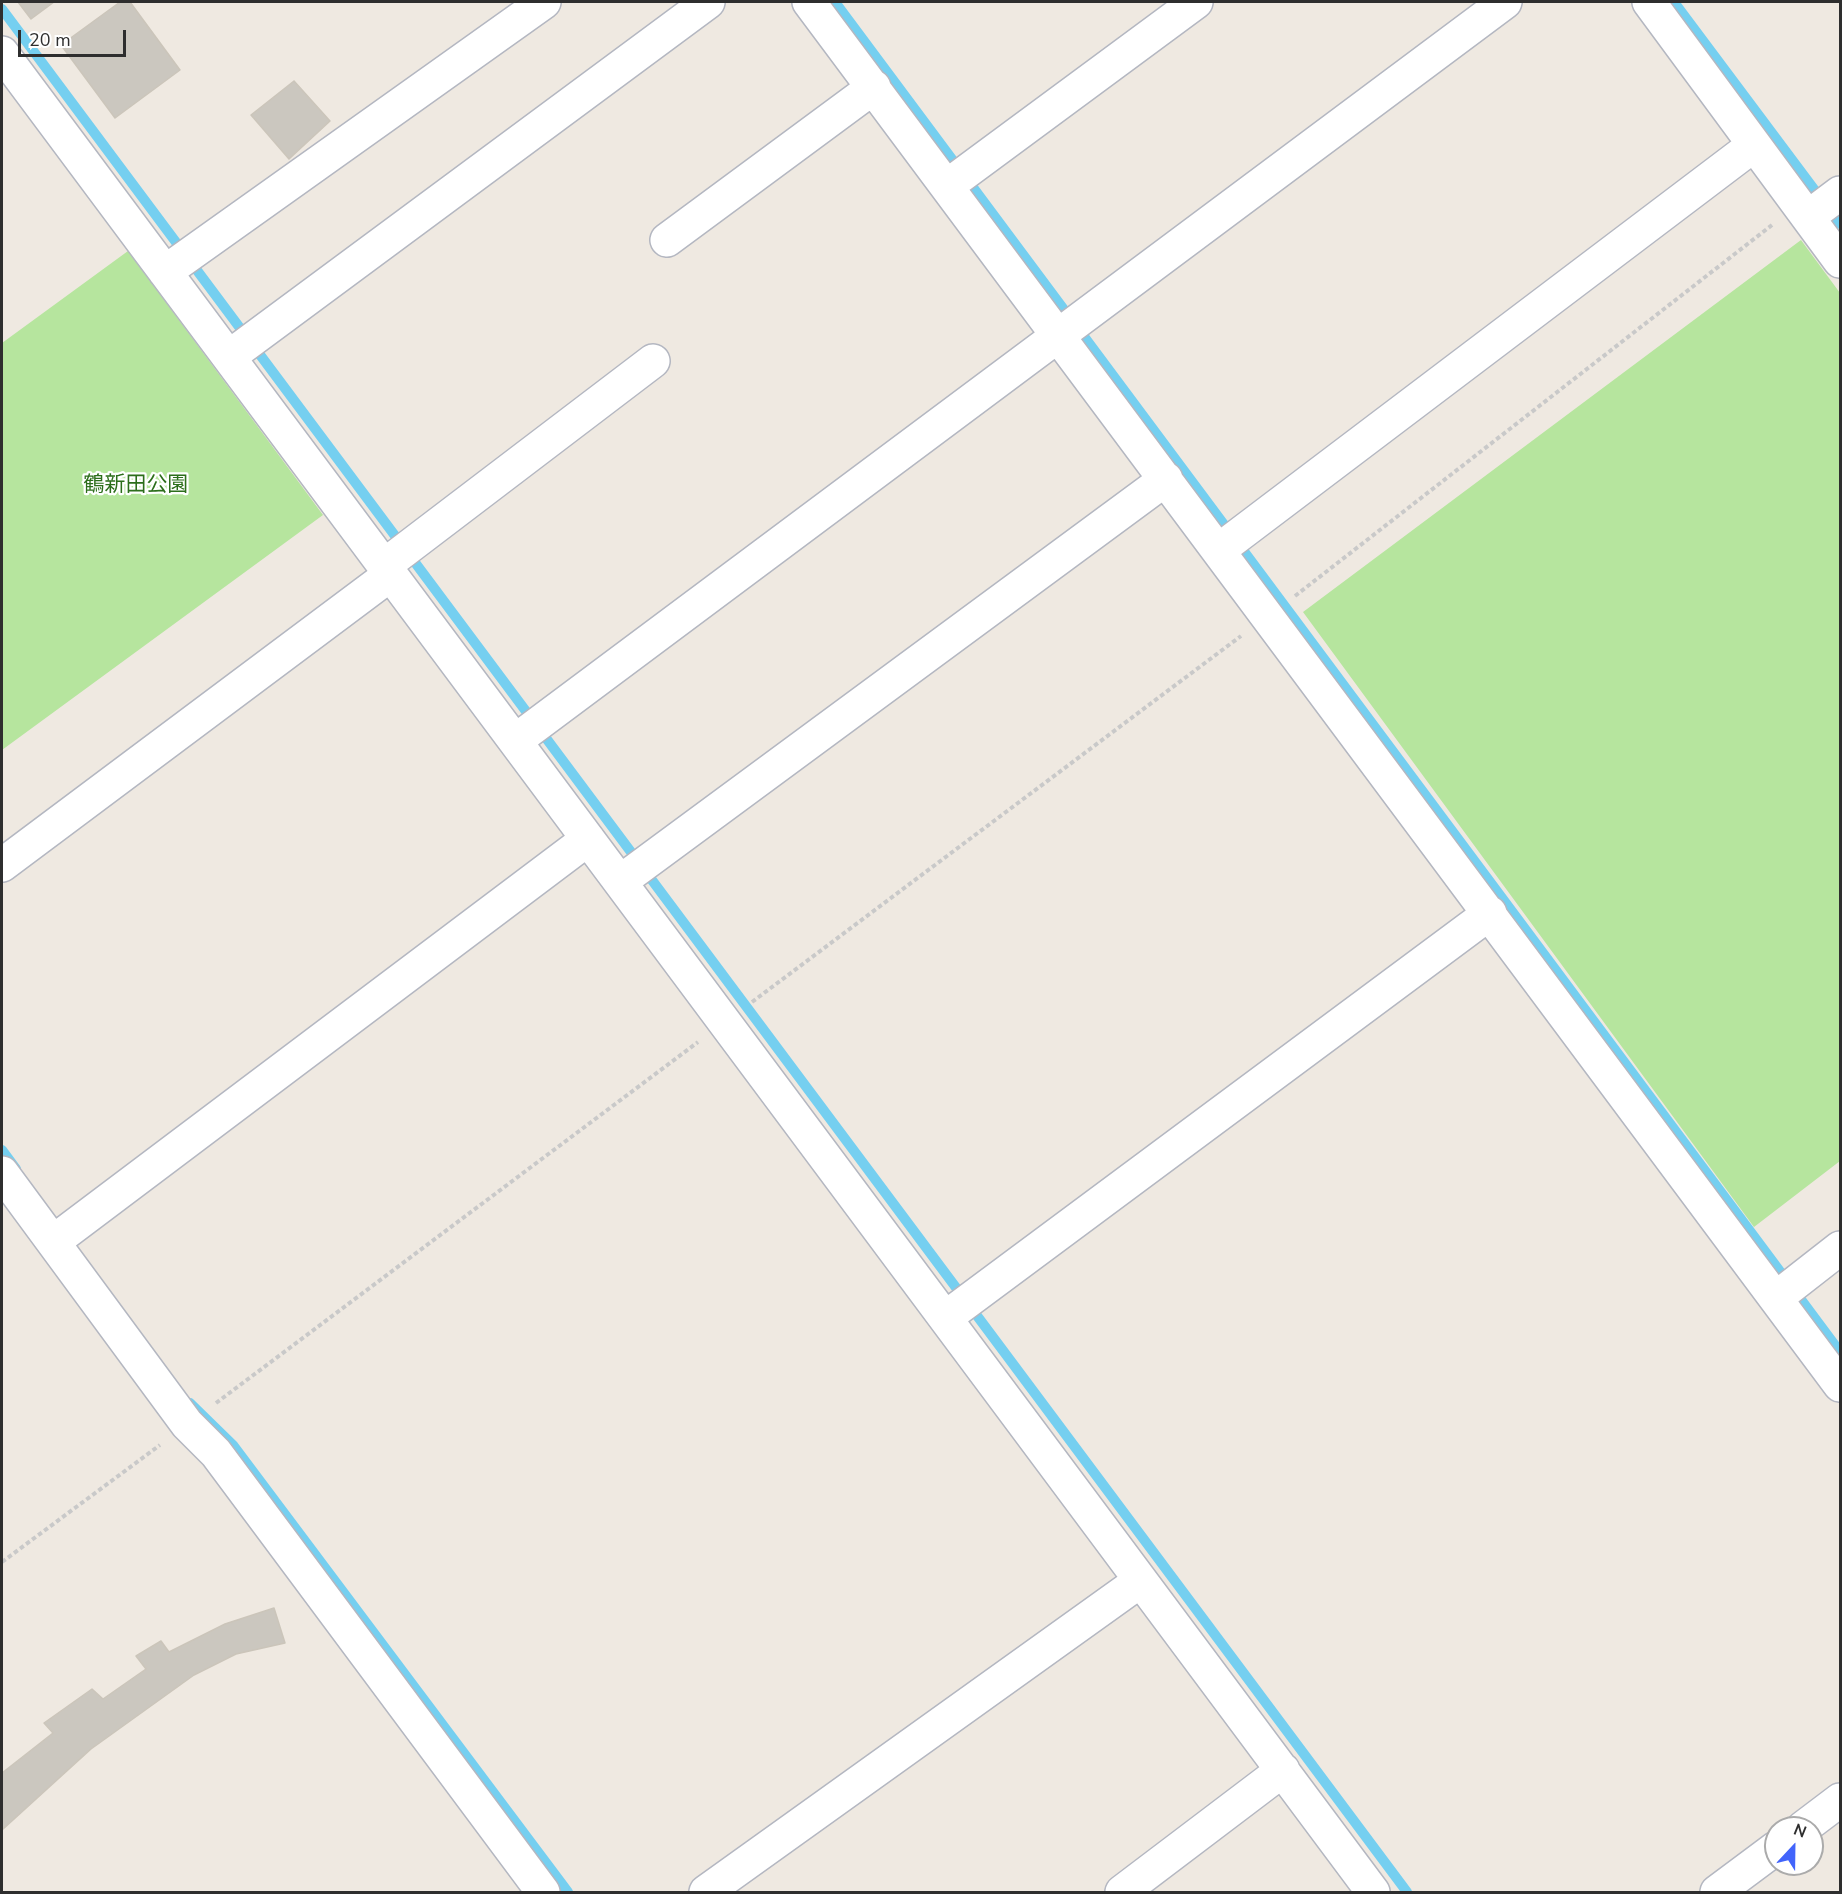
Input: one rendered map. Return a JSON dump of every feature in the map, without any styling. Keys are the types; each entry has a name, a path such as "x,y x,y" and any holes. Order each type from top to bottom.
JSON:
{"street":[{"path":"179,262 544,2"},
{"path":"243,347 708,2"},
{"path":"809,2 874,87 958,178 1069,328 1166,479 1229,543 1279,608 1490,913 1786,1290 1840,1385"},
{"path":"958,178 1196,2"},
{"path":"528,731 1505,2"},
{"path":"1648,2 1754,145 1819,205 1840,261"},
{"path":"2,53 179,262 396,560 528,731 588,839 634,872 726,1021 959,1307 1140,1581 1373,1893"},
{"path":"667,240 874,87"},
{"path":"1229,543 1754,145"},
{"path":"2,865 653,361"},
{"path":"634,872 1166,479"},
{"path":"60,1237 588,839"},
{"path":"959,1307 1490,913"},
{"path":"2,1173 60,1237 187,1424 216,1453 543,1893"},
{"path":"1786,1290 1840,1248"},
{"path":"706,1892 1140,1581"},
{"path":"1122,1893 1283,1770"},
{"path":"1819,1816 1840,1800"},
{"path":"1717,1893 1764,1857"}],"path":[{"path":"752,1002 1819,205"},
{"path":"214,1404 726,1021"},
{"path":"2,1562 187,1424"}],"green space":[{"path":"1801,240 1840,293 1840,1161 1754,1227 1303,612"},
{"name":"鶴新田公園","path":"128,251 323,515 2,750 2,343"}],"building":[{"path":"18,2 54,2 31,19"},
{"path":"120,2 130,2 180,70 115,118 61,45"},
{"path":"294,81 330,121 289,159 251,115"},
{"path":"274,1608 285,1643 236,1654 194,1675 91,1749 2,1830 2,1773 53,1733 44,1723 92,1689 103,1699 146,1669 136,1656 161,1641 169,1652 225,1624"}],"waterway":[{"path":"835,2 1840,1352"},
{"path":"1674,2 1840,224"},
{"path":"2,9 1407,1892"},
{"path":"2,1150 16,1169"},
{"path":"190,1403 233,1445 568,1892"}]}
